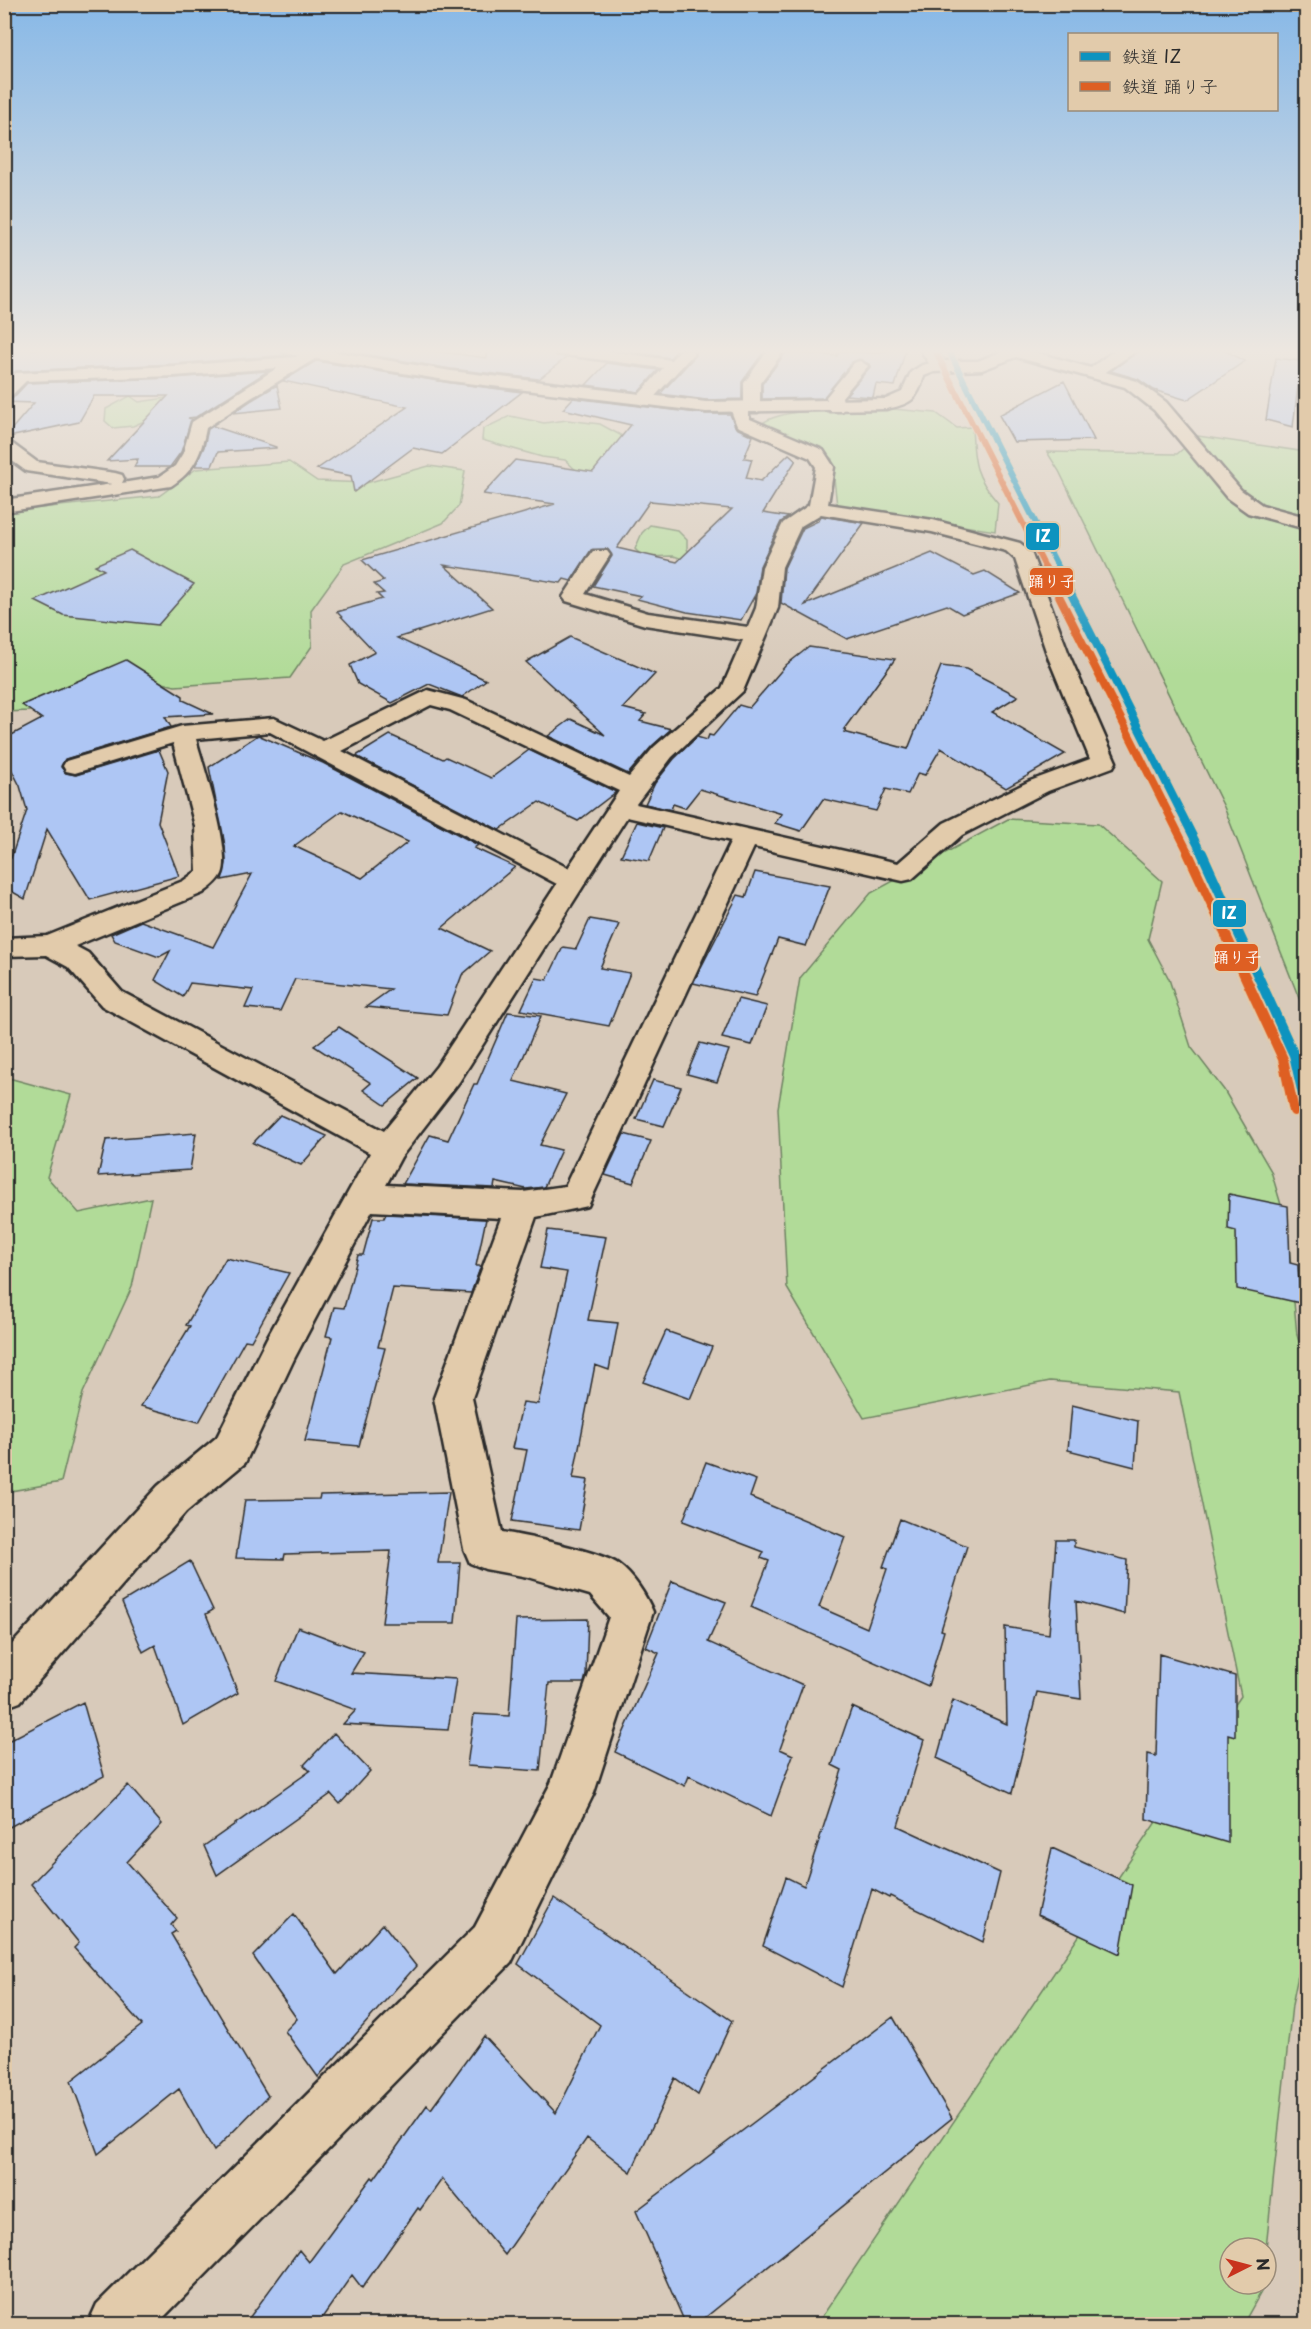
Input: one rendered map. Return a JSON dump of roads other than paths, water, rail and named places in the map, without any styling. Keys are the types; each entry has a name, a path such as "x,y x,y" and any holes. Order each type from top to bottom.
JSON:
{"street":[{"path":"20,458 32,467 152,483"},
{"path":"4,506 165,482 182,471 192,458"},
{"path":"818,508 825,467 819,458"},
{"path":"1203,458 1234,494 1255,509 1306,523"},
{"path":"4,471 47,480 94,483 116,479"},
{"path":"4,1686 172,1499 231,1450 280,1349 389,1148 448,1074 627,798 663,752 732,691 767,608 772,567 793,523 818,508 933,526 1013,547 1024,556 1063,668 1104,762 1039,786 953,829 903,873 746,836 627,798 458,705 428,697 325,750"},
{"path":"600,555 573,597 645,619 755,635"},
{"path":"75,766 182,733 274,725 574,882"},
{"path":"4,947 51,945 193,887 210,872 208,826 182,733"},
{"path":"362,1197 523,1206 576,1197 746,836"},
{"path":"51,945 78,960 112,999 389,1148"},
{"path":"117,2325 492,1945 571,1793 632,1612 603,1578 528,1557 485,1549 453,1398 523,1206"}],"rail line":[{"name":"踊り子","path":"989,458 1189,854 1283,1059 1294,1111"},
{"name":"IZ","path":"1003,458 1200,849 1294,1055 1306,1108"}]}
